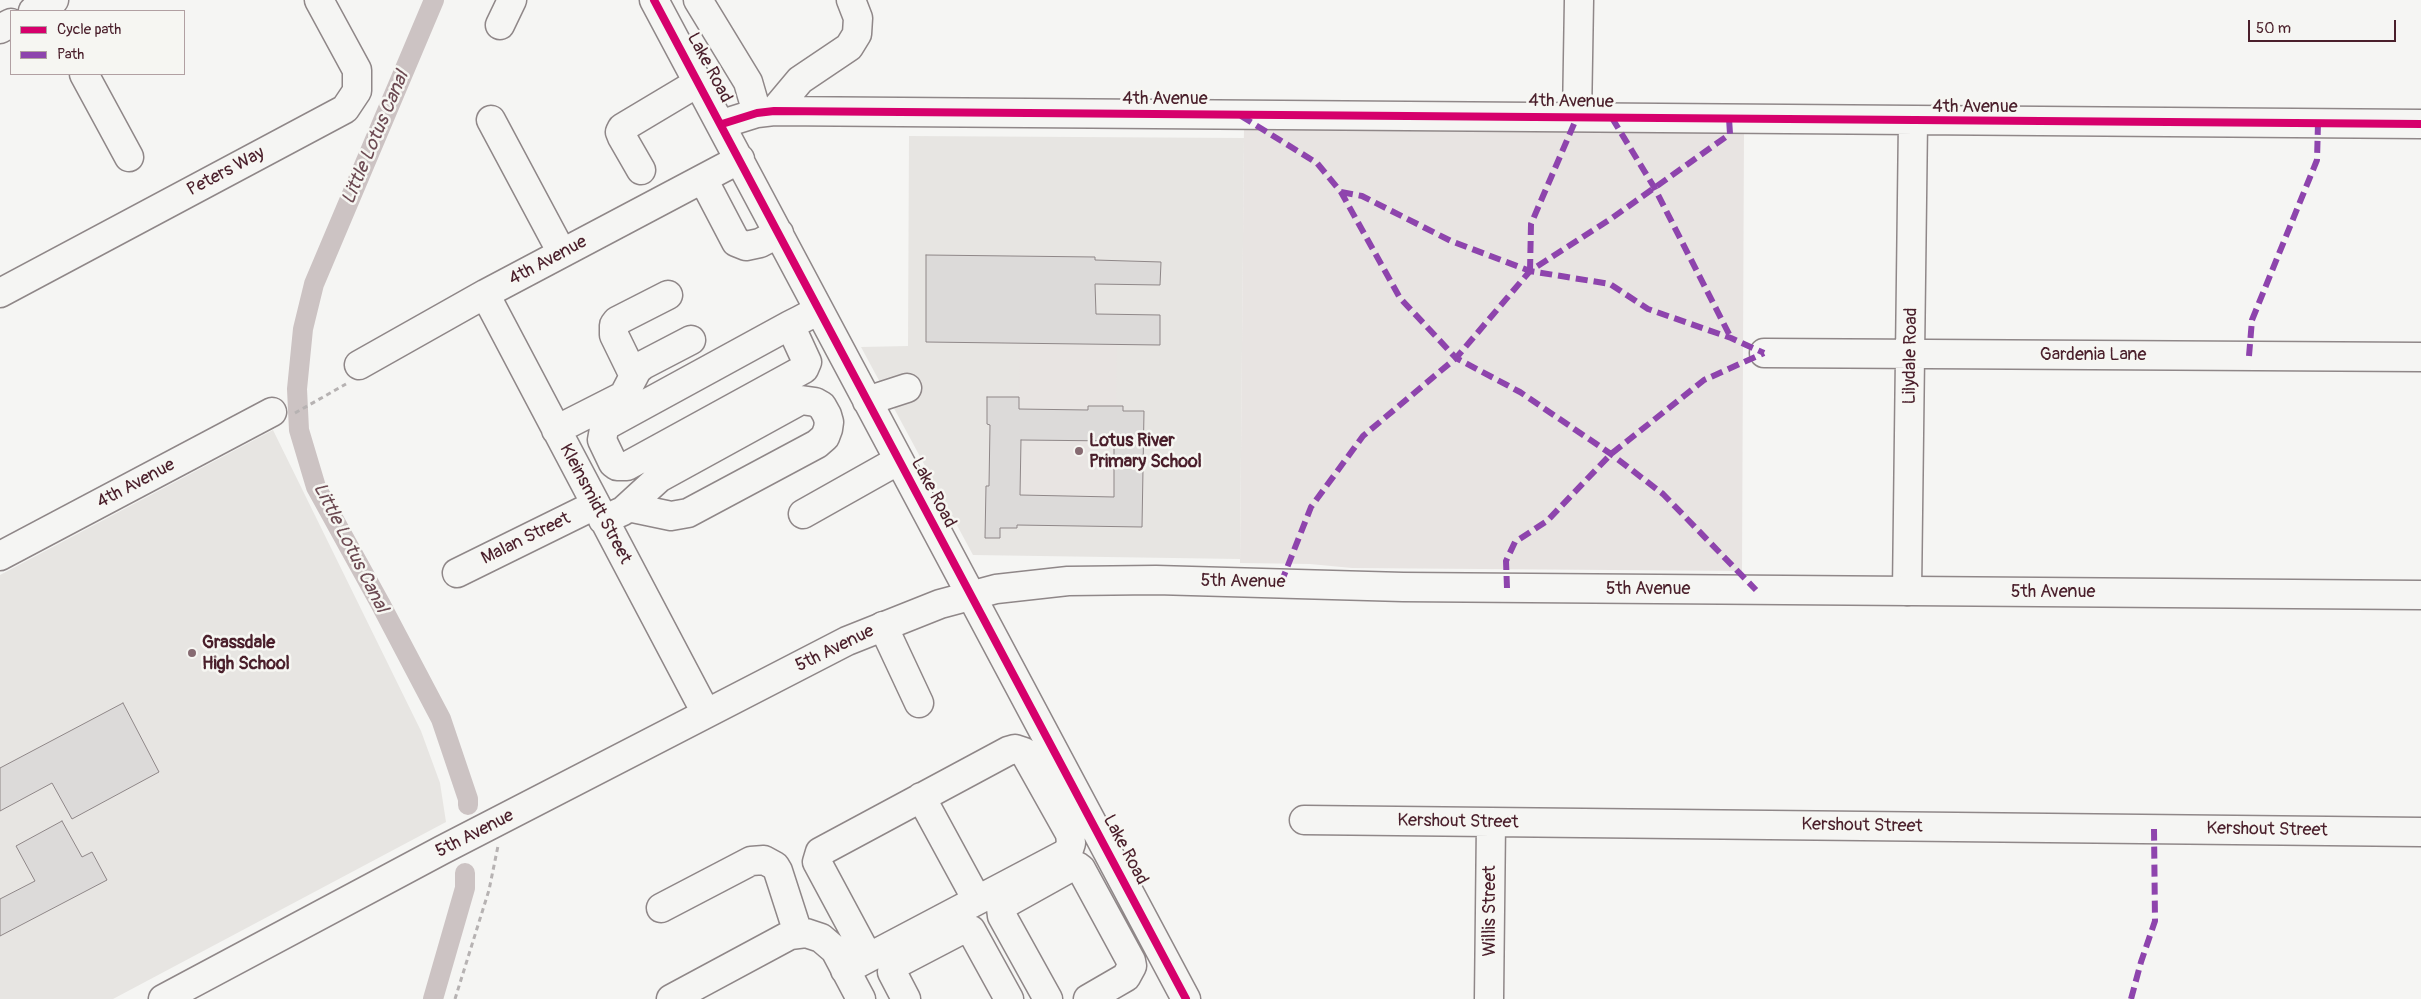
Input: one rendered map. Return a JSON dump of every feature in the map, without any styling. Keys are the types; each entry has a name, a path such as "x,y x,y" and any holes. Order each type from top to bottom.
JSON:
{"street":[{"name":"Peters Way","path":"0,293 345,109 357,91 357,70 319,0"},
{"path":"500,25 512,0"},
{"name":"Lake Road","path":"654,0 722,124 970,595 1038,716 1176,996"},
{"path":"698,0 766,112 800,80 849,47 857,34 858,18 851,0"},
{"path":"1577,117 1579,0"},
{"path":"85,75 129,157"},
{"path":"641,170 622,137 620,132 622,128 699,82"},
{"name":"4th Avenue","path":"722,124 766,112 2421,124"},
{"path":"491,120 562,253"},
{"name":"Lilydale Road","path":"1907,591 1913,121"},
{"name":"4th Avenue","path":"359,365 485,294 740,160"},
{"path":"703,179 736,242 746,246 760,243 778,233"},
{"name":"Kleinsmidt Street","path":"485,294 706,713"},
{"path":"634,376 614,335 614,325 617,321 668,295"},
{"path":"790,325 807,362 804,369 627,466 617,466 613,463 602,440 604,428 607,425 790,325 819,310"},
{"path":"556,430 620,398 643,365 691,340"},
{"name":"Gardenia Lane","path":"1764,353 2421,357"},
{"path":"867,401 907,388"},
{"name":"Malan Street","path":"457,573 599,512 628,507 671,516 688,513 817,444 825,437 828,429 827,415 822,406 815,402 801,400 659,478 628,507"},
{"name":"4th Avenue","path":"0,556 272,412"},
{"path":"803,514 899,460"},
{"name":"5th Avenue","path":"163,999 442,850 498,832 706,713 847,641 970,595 996,589 1059,582 1156,580 1403,587 2421,595"},
{"path":"883,626 919,703"},
{"path":"857,964 1064,854 1071,843 1070,834 1027,755 1020,750 1012,749 824,849 817,857 817,862 857,964 861,999"},
{"path":"921,797 976,900"},
{"name":"Kershout Street","path":"1304,820 2421,832"},
{"name":"Willis Street","path":"1490,999 1491,823"},
{"path":"661,908 751,861 764,860 775,866 778,872 798,933"},
{"path":"1048,999 1002,916 1001,908 1003,905 1073,866 1081,869 1132,966 1126,977 1088,999"},
{"path":"906,999 892,972 894,965 961,930 968,929 971,930 1009,999"},
{"path":"671,999 790,935 798,933 813,934 829,943 857,964"}],"path":[{"path":"317,400 357,378 359,365"},
{"path":"455,999 489,890 498,832"}],"shaded area":[{"path":"1244,128 1744,131 1742,571 1352,568 1310,564 1240,563"},
{"name":"Lotus River Primary School","path":"909,136 1244,138 1240,559 973,555 861,347 908,346"},
{"path":"1020,343 1117,345 1116,410 1108,406 1088,406 1088,410 1019,409"},
{"name":"Grassdale High School","path":"273,430 421,731 440,783 446,822 113,999 0,999 0,575"},
{"path":"1021,440 1114,441 1114,497 1020,495"}],"building":[{"path":"926,255 1095,257 1095,260 1161,262 1160,285 1095,284 1096,314 1160,315 1160,345 926,342"},
{"path":"987,397 1019,397 1019,409 1088,410 1088,406 1123,406 1123,411 1144,411 1142,527 1017,525 1017,528 1000,528 1000,538 985,538 986,486 989,486 990,425 987,424","holes":["1021,440 1114,441 1114,497 1020,495"]},
{"path":"123,703 159,772 72,819 52,783 0,811 0,768"},
{"path":"62,821 82,857 92,852 107,880 0,936 0,899 35,881 16,846"}],"waterway":[{"name":"Little Lotus Canal","path":"434,0 314,284 303,329 297,389 299,430 316,487 441,719 468,799 468,805"},
{"name":"Little Lotus Canal","path":"433,999 465,888 465,873"}],"marked path":[{"path":"1241,116 1317,163 1341,192 1400,298 1456,358 1520,392 1611,454 1663,494 1756,590"},
{"path":"1530,271 1531,224 1577,117"},
{"path":"1612,118 1654,187 1731,338"},
{"path":"1281,583 1311,507 1363,436 1456,358 1530,271 1612,218 1730,134 1729,118"},
{"path":"2249,356 2252,320 2317,160 2318,123"},
{"path":"1341,192 1362,196 1451,241 1530,271 1610,284 1648,309 1731,338 1764,353"},
{"path":"1507,588 1506,561 1515,542 1547,521 1611,454 1704,380 1764,353"},
{"path":"2131,999 2155,921 2154,829"}],"cycle path":[{"path":"654,0 1186,999"},
{"path":"722,124 757,113 774,111 2421,124"}],"place":[{"name":"Lotus River Primary School","path":"1079,451"},
{"name":"Grassdale High School","path":"192,653"}]}
